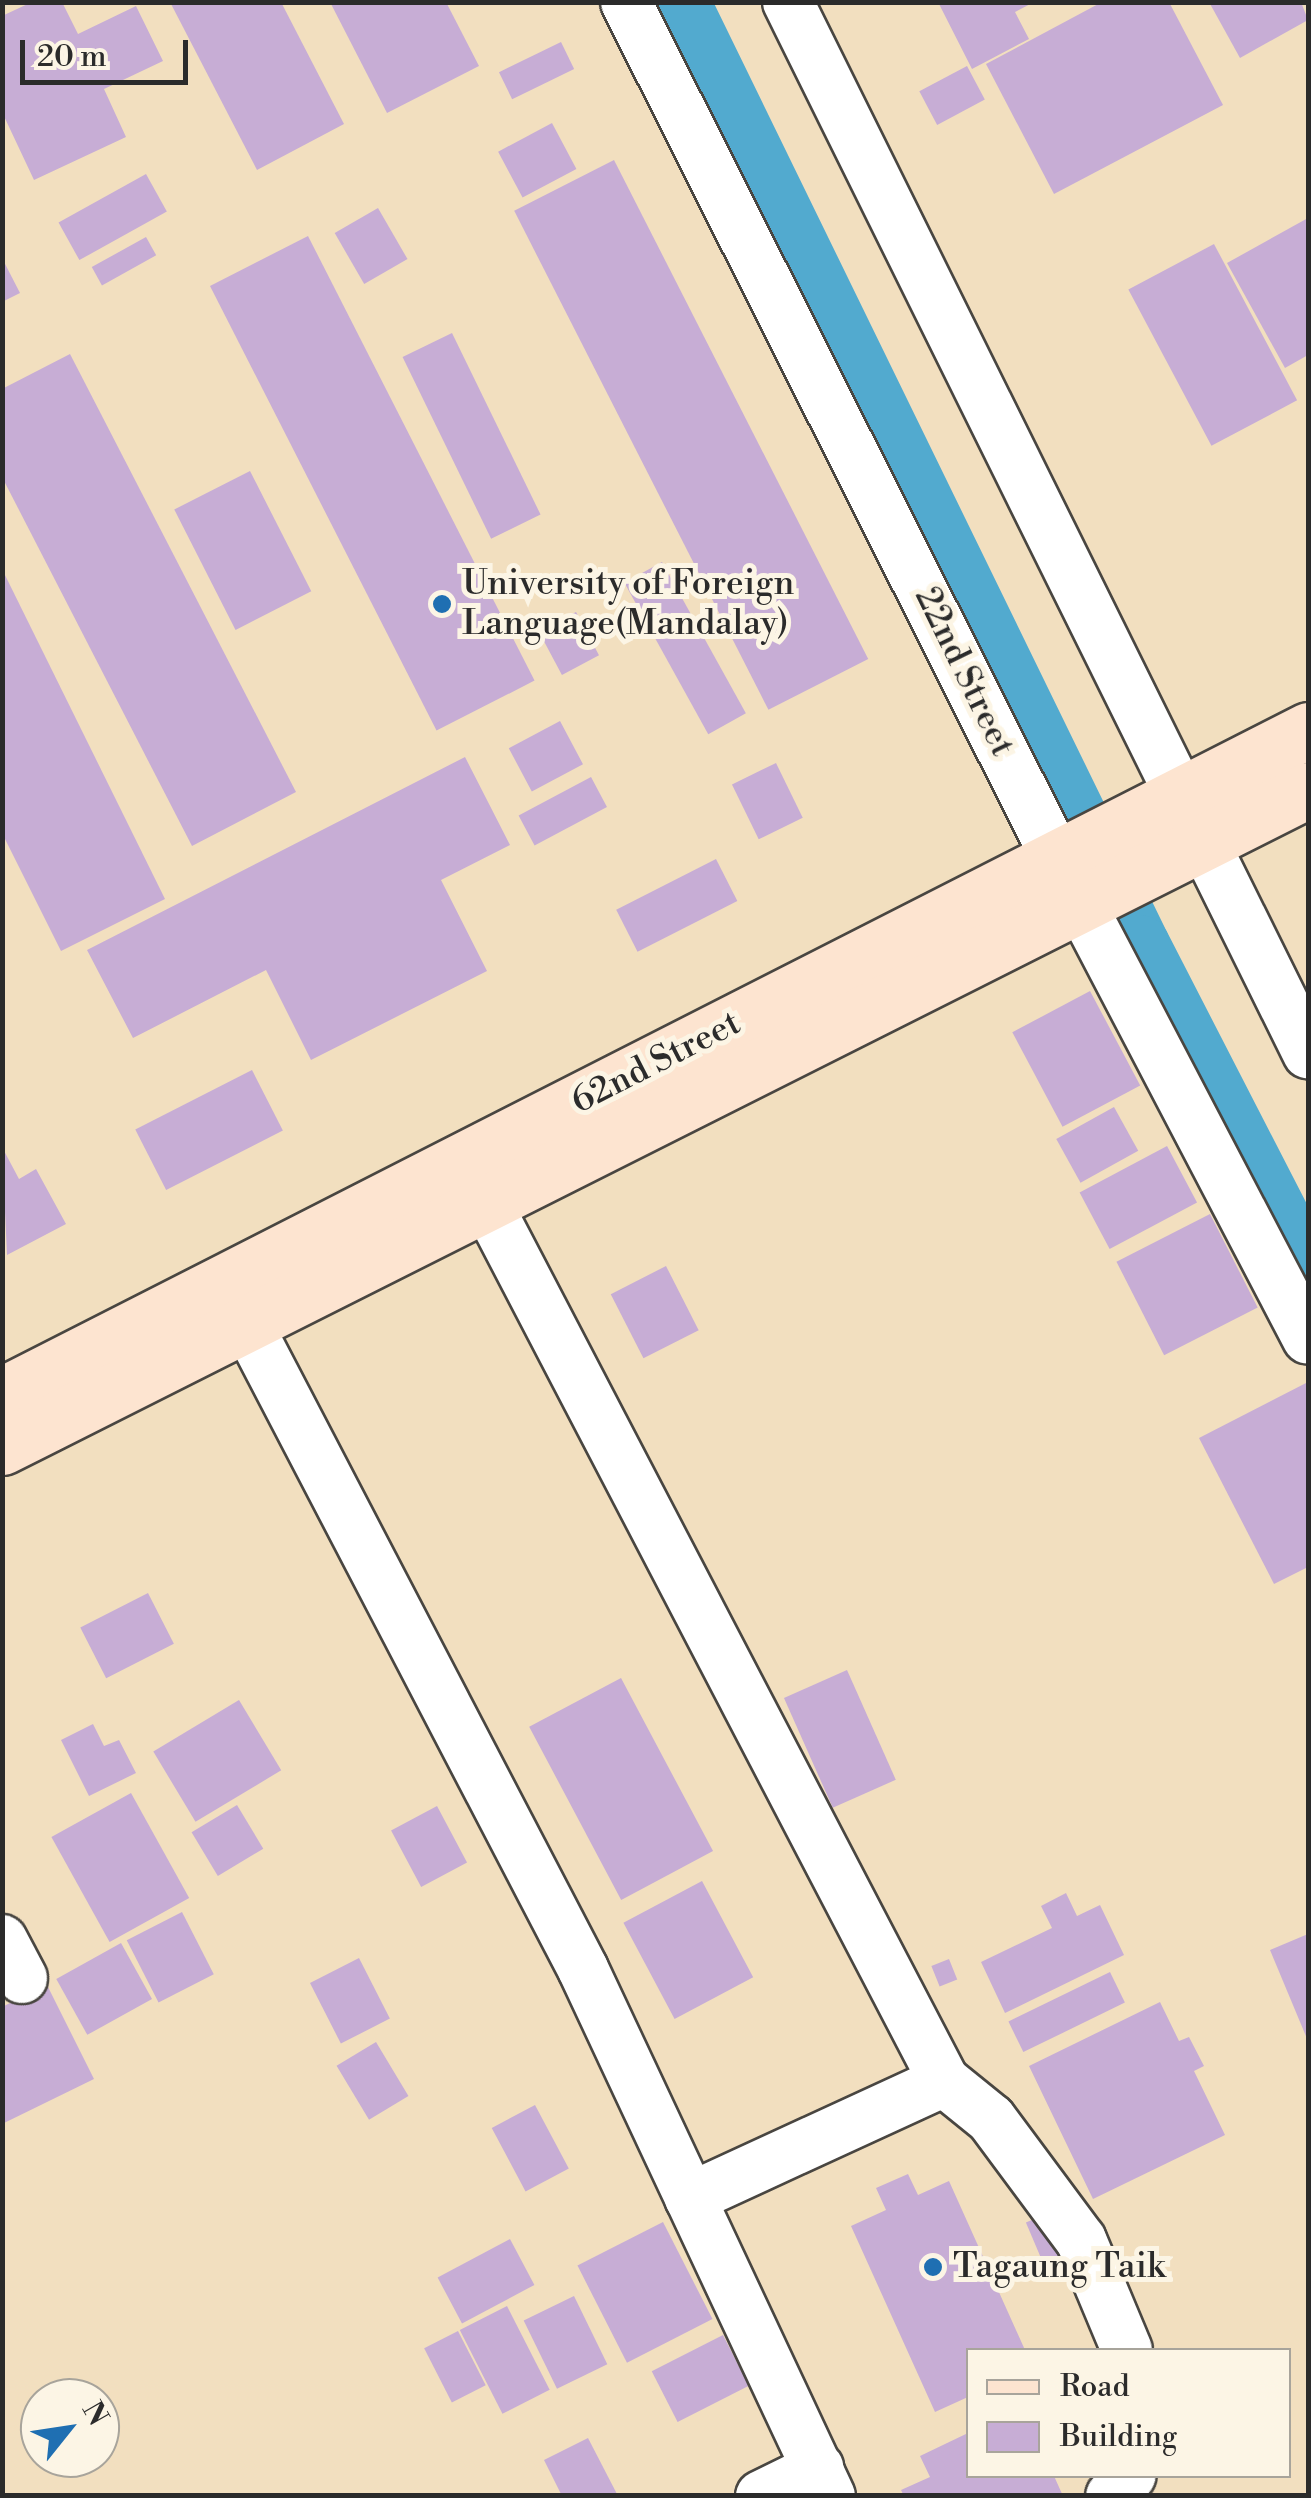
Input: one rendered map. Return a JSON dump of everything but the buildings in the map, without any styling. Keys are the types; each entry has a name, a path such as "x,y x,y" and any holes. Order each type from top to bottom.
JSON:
{"main road":[{"name":"62nd Street","path":"2,1396 475,1182 1078,878 1186,822 1308,730"},
{"name":"62nd Street","path":"1186,822 1308,790"},
{"name":"62nd Street","path":"2,1447 247,1324 475,1182"}],"street":[{"name":"22nd Street","path":"626,2 1078,878 1308,1339"},
{"path":"788,2 1186,822 1308,1053"},
{"path":"475,1182 944,2081 990,2119 1081,2240 1127,2348"},
{"path":"247,1324 583,1969 824,2482 761,2496"},
{"path":"690,2198 944,2081"}],"waterway":[{"path":"680,2 1140,945 1308,1272"}],"place":[{"name":"University of Foreign Language(Mandalay)","path":"442,604"},
{"name":"Tagaung Taik","path":"933,2267"}]}
